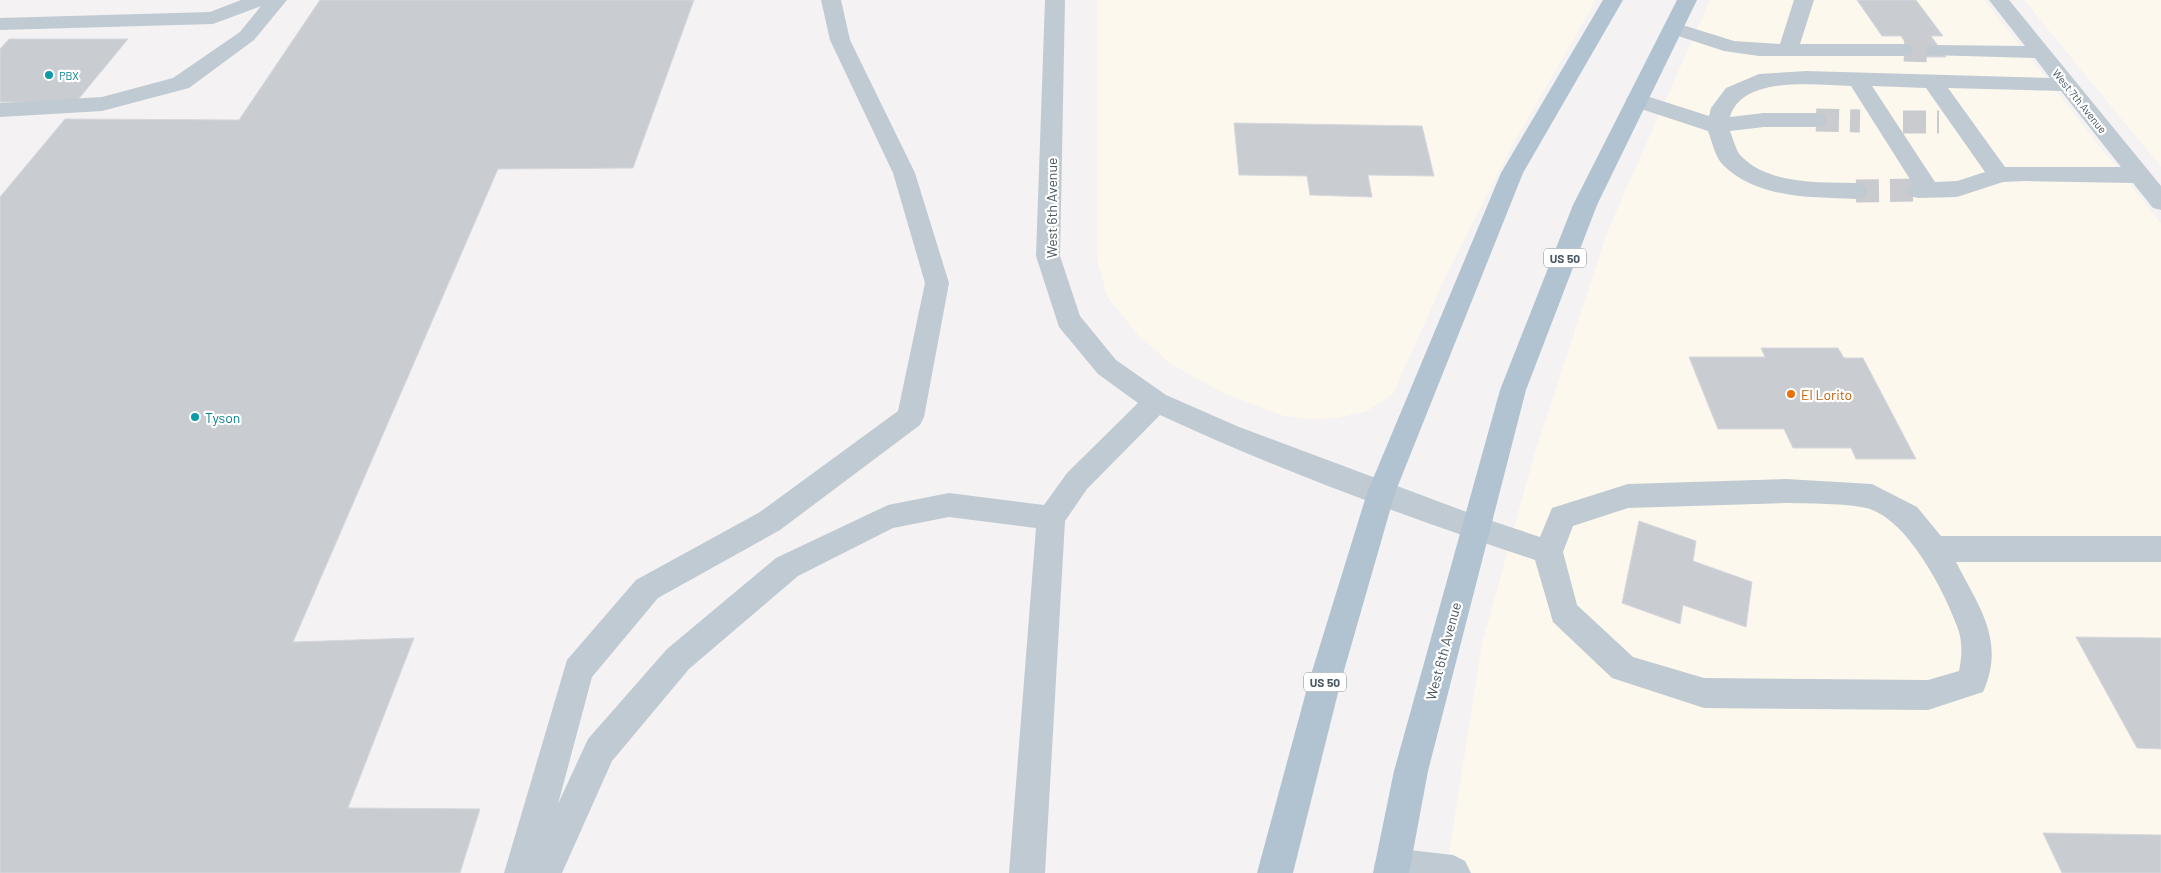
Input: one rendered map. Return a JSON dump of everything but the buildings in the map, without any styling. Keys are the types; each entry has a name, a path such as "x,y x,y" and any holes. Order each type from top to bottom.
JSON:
{"main road":[{"name":"US 50","path":"1275,873 1325,681 1381,493 1512,173 1613,0"},
{"name":"US 50","path":"1475,528 1513,390 1585,205 1687,0"},
{"name":"West 6th Avenue","path":"1391,870 1411,771 1475,528"}],"street":[{"path":"0,24 90,23 213,18 259,0"},
{"path":"0,110 102,104 181,83 247,36 277,0"},
{"path":"522,873 578,670 647,588 770,521 910,417 937,283 904,173 840,40 830,0"},
{"name":"West 6th Avenue","path":"1055,0 1048,256 1068,320 1107,367 1156,402 1228,435 1475,528"},
{"path":"1788,50 1804,0"},
{"name":"West 7th Avenue","path":"1999,0 2161,202"},
{"path":"1673,28 1731,47 1788,50 1904,50"},
{"path":"1935,51 2041,52"},
{"path":"1856,191 1804,189 1765,182 1731,160 1717,126 1722,108 1734,92 1759,81 1806,78 2068,85"},
{"path":"1857,79 1894,122 1923,189 1957,189 1981,183 1998,175 2025,173 2139,175"},
{"path":"1933,82 1998,175"},
{"path":"1638,100 1717,126 1764,120 1816,120"},
{"path":"1860,121 1894,122"},
{"path":"1939,122 1963,123"},
{"path":"1027,873 1051,518 1077,481 1156,402"},
{"path":"1786,491 1872,496 1907,516 1934,549 1973,626 1978,656 1972,682 1928,695 1704,693 1622,668 1564,612 1548,552 1562,517 1628,496 1786,491"},
{"path":"544,873 600,750 678,659 786,567 888,517 950,505 1051,518"},
{"path":"1475,528 1548,552"},
{"path":"1934,549 2161,549"},
{"path":"1391,870 1453,873"}],"shaded area":[{"path":"1097,0 1596,0 1512,146 1446,275 1393,394 1367,411 1337,418 1310,419 1284,416 1223,393 1171,364 1138,335 1107,296 1097,259"},
{"path":"1710,0 1984,0 2161,224 2161,873 1446,873 1482,644 1535,452 1608,230"},
{"path":"2024,0 2161,0 2161,167"}],"tunnel":[{"path":"1904,50 1935,51"},
{"path":"1816,120 1860,121"},
{"path":"1903,122 1939,122"},
{"path":"1856,191 1918,190"}],"place":[{"name":"PBX","path":"49,75"},
{"name":"El Lorito","path":"1791,394"},
{"name":"Tyson","path":"195,417"}]}
